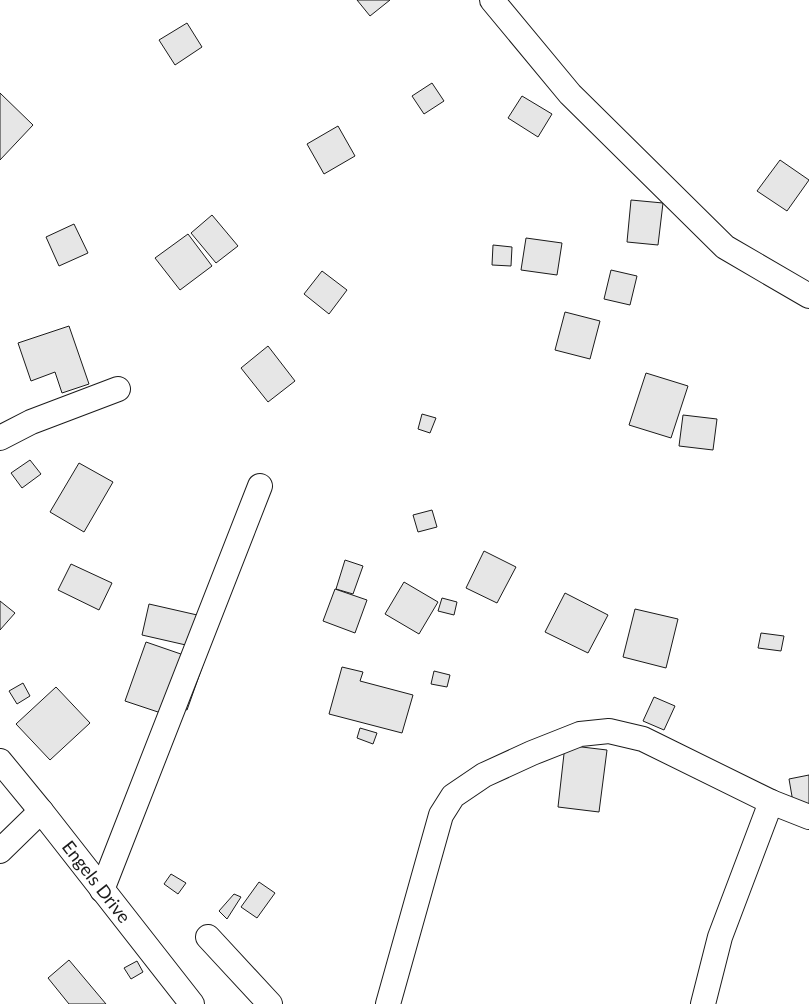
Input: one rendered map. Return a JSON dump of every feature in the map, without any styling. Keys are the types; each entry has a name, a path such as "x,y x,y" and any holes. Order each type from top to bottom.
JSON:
{"street":[{"path":"492,0 570,94 725,247 809,296"},
{"path":"0,438 31,422 118,388"},
{"path":"102,890 260,486"},
{"path":"388,1004 441,815 453,796 484,774 580,734 609,731 643,739 771,802 809,817"},
{"name":"Engels Drive","path":"0,761 192,1004"},
{"path":"703,1004 720,937 771,802"},
{"path":"0,851 41,811"},
{"path":"208,937 270,1004"}],"building":[{"path":"357,0 390,0 370,16"},
{"path":"187,23 202,47 175,65 159,40"},
{"path":"432,83 444,101 424,114 412,96"},
{"path":"0,93 33,125 0,160"},
{"path":"522,96 552,114 538,137 508,118"},
{"path":"338,126 355,156 324,174 307,144"},
{"path":"780,160 809,180 787,211 757,191"},
{"path":"631,200 663,203 658,245 627,242"},
{"path":"212,215 238,246 216,263 191,233"},
{"path":"74,224 88,253 59,266 46,237"},
{"path":"188,234 212,266 180,290 155,258"},
{"path":"526,238 562,243 557,275 521,270"},
{"path":"493,245 512,247 511,266 492,265"},
{"path":"611,270 637,276 630,305 604,299"},
{"path":"322,271 347,290 329,314 304,294"},
{"path":"565,312 600,321 590,359 555,350"},
{"path":"69,326 89,384 62,393 55,372 31,381 18,343"},
{"path":"268,346 295,381 268,402 241,368"},
{"path":"646,373 688,386 671,438 629,425"},
{"path":"422,414 436,418 430,433 418,429"},
{"path":"683,415 717,419 713,450 679,446"},
{"path":"30,460 41,474 22,488 11,473"},
{"path":"79,463 113,482 84,532 50,512"},
{"path":"432,510 437,527 418,532 413,515"},
{"path":"484,551 516,567 497,603 466,588"},
{"path":"345,560 363,566 353,594 336,589"},
{"path":"71,564 112,583 99,610 58,590"},
{"path":"404,582 438,602 419,634 385,614"},
{"path":"335,589 367,600 355,633 323,621"},
{"path":"565,593 608,615 588,653 545,632"},
{"path":"442,598 457,602 454,615 438,611"},
{"path":"0,601 15,613 0,630"},
{"path":"149,604 206,617 199,648 142,635"},
{"path":"635,609 678,619 666,668 623,657"},
{"path":"761,633 784,636 781,651 758,648"},
{"path":"146,642 204,662 187,710 165,703 161,713 125,701"},
{"path":"342,667 363,672 360,681 413,695 402,733 329,714"},
{"path":"434,671 450,675 447,687 431,684"},
{"path":"23,683 30,696 17,704 9,691"},
{"path":"56,687 90,723 50,760 16,724"},
{"path":"654,697 675,706 664,730 643,721"},
{"path":"360,728 377,733 373,744 357,738"},
{"path":"565,745 607,750 599,812 558,807"},
{"path":"809,775 809,805 794,808 789,779"},
{"path":"171,874 186,883 178,894 164,884"},
{"path":"259,882 275,893 257,918 241,907"},
{"path":"234,894 241,897 227,919 219,911"},
{"path":"69,960 106,1004 69,1004 48,978"},
{"path":"137,961 143,972 131,979 124,968"}]}
